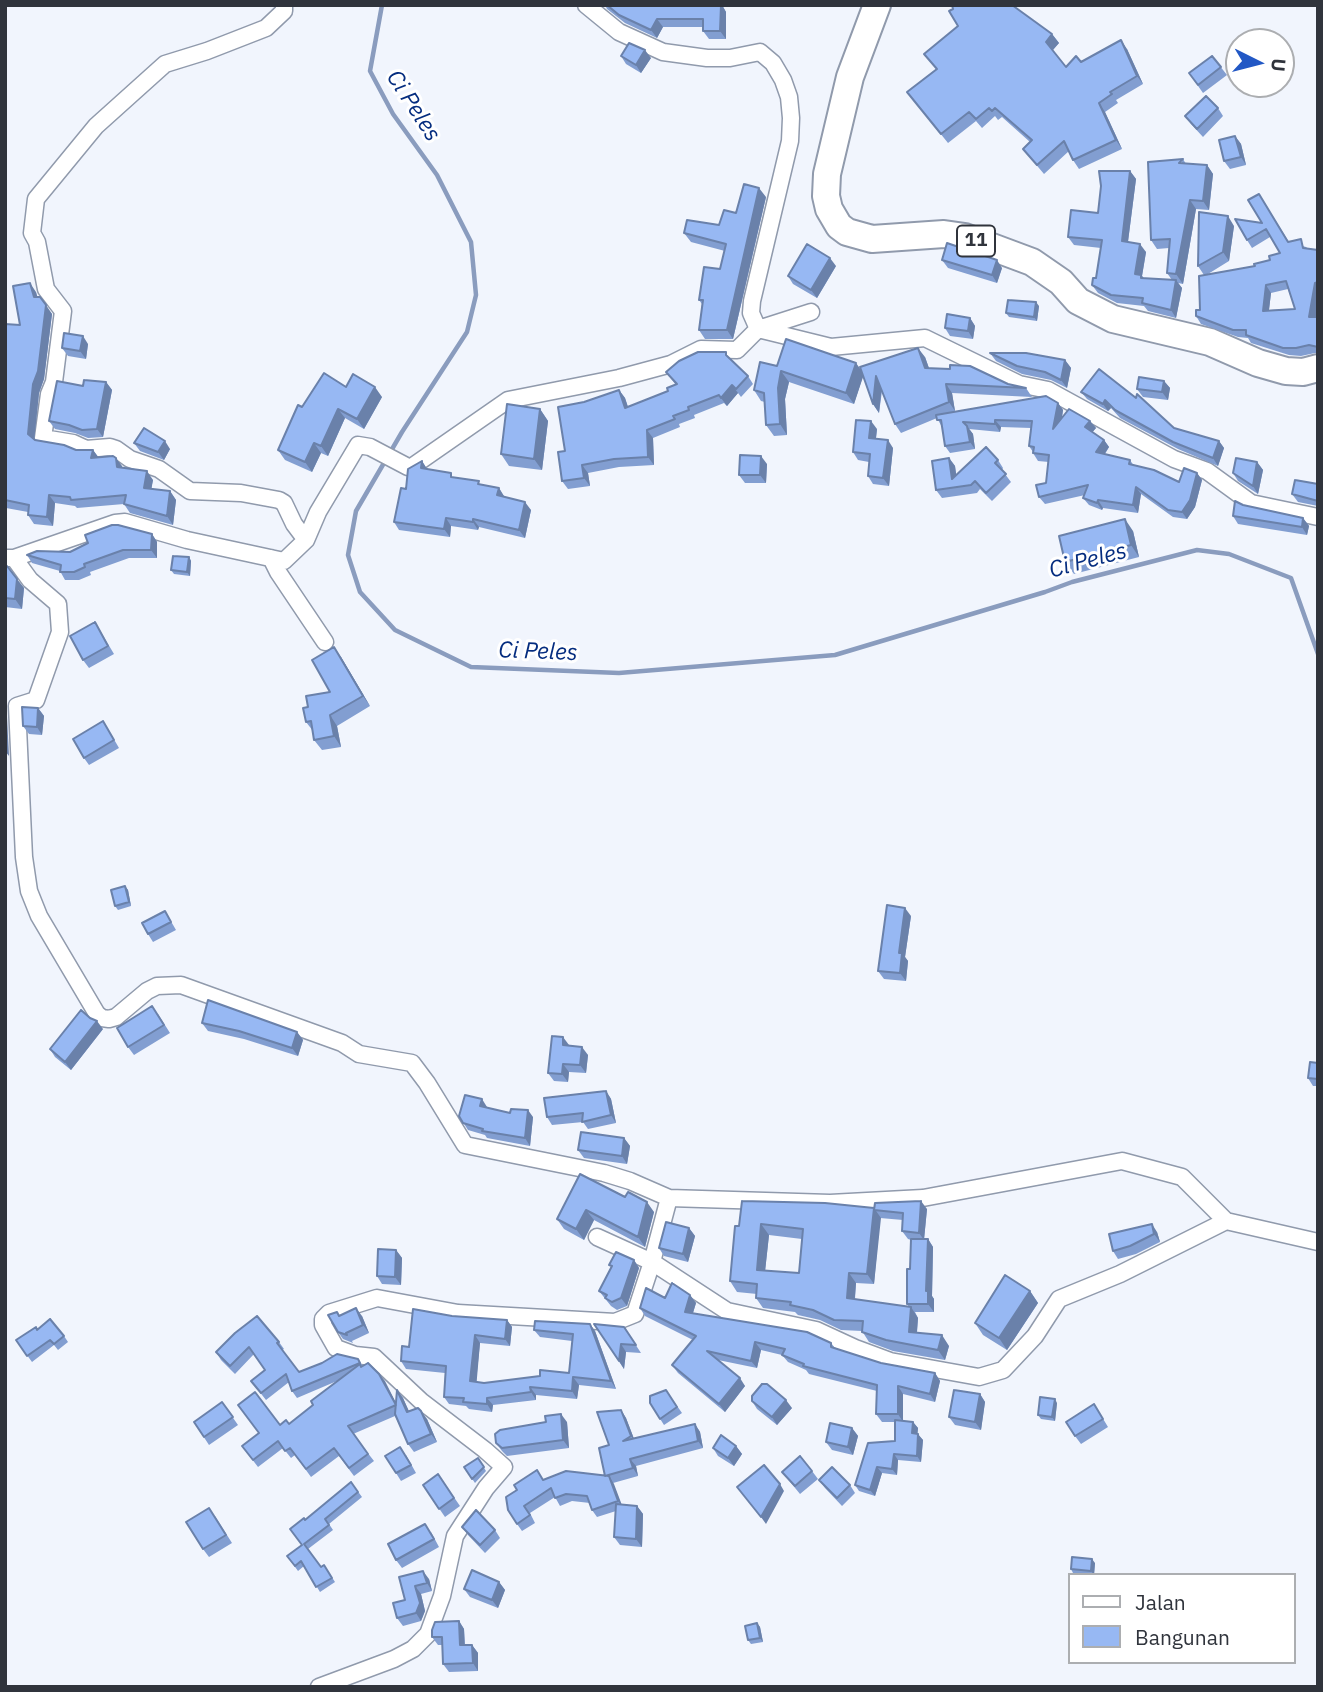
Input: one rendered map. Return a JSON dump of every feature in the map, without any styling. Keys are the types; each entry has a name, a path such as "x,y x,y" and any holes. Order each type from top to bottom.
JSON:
{"highway":[{"name":"11","path":"877,5 850,77 827,174 825,196 829,209 846,232 872,239 944,234 965,237 1032,262 1061,282 1078,301 1113,319 1210,342 1286,372 1303,372 1318,368"}],"street":[{"path":"284,5 285,11 266,28 165,64 96,126 36,200 32,233 37,242 46,289 63,311 54,382 49,394 43,438 73,443 86,449 117,449 130,459 159,469 190,491 241,493 279,500 284,503 306,540"},
{"path":"586,5 619,32 663,52 730,58 760,52 773,63 783,80 789,97 790,141 752,301 751,313 758,329"},
{"path":"810,312 758,329 737,350 701,349 671,364 619,378 508,400 416,465 408,467 370,447 362,444 357,446 318,512 306,540 284,561 187,540 125,522 10,558 58,604 60,632 36,700 17,706 26,872 33,904 39,916 97,1014 109,1019 116,1017 147,990 168,984 181,985 342,1043 359,1054 411,1063 427,1083 465,1145 604,1173 669,1198 830,1203 923,1198 1122,1161 1182,1177 1226,1221 1318,1242"},
{"path":"758,329 831,347 925,338 1019,384 1048,390 1174,459 1207,471 1251,503 1318,517"},
{"path":"271,558 325,642"},
{"path":"320,1687 394,1659 413,1648 428,1634 442,1596 455,1536 486,1488 504,1467 421,1402 374,1357 355,1355 336,1348 323,1325 323,1319 329,1313 377,1298 458,1312 615,1322 635,1314 669,1198"},
{"path":"597,1237 652,1262 727,1311 816,1330 890,1361 979,1377 1003,1370 1035,1336 1059,1299 1120,1274 1226,1221"}],"building":[{"path":"607,5 721,5 720,31 703,31 703,19 657,19 651,30 619,15"},
{"path":"952,5 1012,5 1052,34 1046,42 1066,67 1076,56 1081,62 1121,40 1137,76 1110,92 1112,94 1099,103 1116,140 1073,160 1064,141 1037,165 1023,149 1032,140 995,108 992,111 989,108 976,119 969,112 941,134 907,92 937,69 924,54 958,26 949,11 953,9"},
{"path":"629,43 645,50 636,65 621,56"},
{"path":"1212,56 1221,67 1198,85 1189,73"},
{"path":"1206,96 1218,108 1197,129 1185,116"},
{"path":"1235,136 1241,157 1224,161 1219,140"},
{"path":"1183,159 1179,163 1207,165 1203,201 1190,200 1176,274 1167,273 1170,239 1151,240 1148,162"},
{"path":"1099,171 1130,171 1122,241 1140,244 1135,274 1141,275 1141,278 1176,280 1171,310 1142,303 1143,298 1111,295 1092,285 1093,278 1096,278 1102,240 1068,237 1071,210 1098,213 1101,186"},
{"path":"744,184 759,188 727,330 699,330 703,300 699,300 704,267 720,269 726,244 684,233 687,220 719,225 724,210 736,213"},
{"path":"1259,194 1288,242 1301,239 1303,248 1318,250 1318,282 1315,283 1309,317 1318,317 1318,347 1309,345 1283,348 1246,335 1246,330 1233,330 1196,316 1196,310 1200,310 1199,276 1255,266 1254,264 1270,260 1269,256 1280,253 1266,229 1247,240 1235,219 1262,223 1248,200","holes":["1286,281 1295,309 1263,311 1266,285"]},
{"path":"1199,212 1228,216 1223,252 1198,266"},
{"path":"947,243 997,260 992,275 942,260"},
{"path":"807,244 830,258 811,290 788,276"},
{"path":"30,283 34,297 40,297 46,305 28,434 35,440 76,450 93,450 91,458 113,456 116,458 117,467 147,471 144,488 170,491 167,516 124,504 126,495 71,500 70,497 49,495 47,517 28,515 29,505 5,500 5,324 20,325 13,286"},
{"path":"1008,300 1036,302 1034,317 1006,313"},
{"path":"947,314 970,318 968,331 945,328"},
{"path":"64,333 83,336 80,351 62,348"},
{"path":"786,339 856,363 846,393 781,371 778,388 780,424 766,425 764,393 754,390 760,362 777,366"},
{"path":"918,348 925,368 950,369 950,365 970,366 1008,384 1026,388 946,384 949,402 895,424 876,376 873,404 860,367"},
{"path":"698,352 726,352 748,376 736,389 732,385 721,398 719,395 688,407 689,410 673,416 675,419 647,430 648,457 614,459 582,465 584,478 562,481 558,452 565,451 558,407 584,402 619,390 625,408 668,391 667,388 677,384 666,372 679,361"},
{"path":"990,353 1026,353 1065,360 1061,380 1045,372 1017,366"},
{"path":"1099,369 1136,398 1137,394 1174,428 1219,441 1213,458 1173,442 1115,410 1105,400 1103,404 1081,392"},
{"path":"324,373 346,387 353,374 375,387 357,419 338,409 321,446 314,443 305,462 278,450 298,405 302,407"},
{"path":"1139,377 1164,381 1162,392 1137,389"},
{"path":"84,380 106,382 97,429 82,430 49,421 57,381 83,386"},
{"path":"1046,396 1058,403 1053,429 1069,409 1090,421 1085,427 1104,440 1096,452 1130,460 1129,464 1154,470 1179,482 1184,468 1197,473 1190,500 1182,512 1168,510 1136,487 1133,505 1098,500 1097,503 1083,498 1088,485 1039,497 1036,485 1046,483 1049,455 1033,453 1034,447 1029,446 1032,421 995,420 995,424 963,422 967,426 970,442 945,446 941,420 937,420 936,415"},
{"path":"507,404 540,409 534,459 501,454"},
{"path":"856,420 871,421 869,438 888,440 883,478 868,476 870,454 853,452"},
{"path":"144,428 165,441 158,452 134,443"},
{"path":"986,447 998,460 995,463 1006,474 986,493 975,481 971,485 936,490 932,461 949,458 952,479"},
{"path":"740,455 761,456 760,475 739,475"},
{"path":"1236,458 1257,462 1253,486 1233,473"},
{"path":"422,461 421,468 451,473 451,477 479,481 478,484 499,488 497,495 525,502 519,530 473,519 473,522 446,518 444,529 394,522 401,488 406,489 408,469"},
{"path":"1295,480 1318,484 1318,501 1292,494"},
{"path":"1235,501 1303,518 1302,527 1233,516"},
{"path":"1125,519 1131,545 1065,562 1059,536"},
{"path":"112,525 152,534 151,550 123,550 84,564 85,567 74,572 60,572 61,565 27,555 37,551 70,552 88,543 85,535"},
{"path":"173,556 189,557 187,572 171,570"},
{"path":"5,566 17,579 15,599 5,598"},
{"path":"95,622 108,646 83,660 70,636"},
{"path":"334,647 363,696 330,715 334,736 314,740 311,721 306,722 303,708 308,707 306,696 330,692 312,660"},
{"path":"22,707 38,708 37,727 23,726"},
{"path":"103,721 114,740 84,758 73,739"},
{"path":"125,886 129,902 115,906 111,890"},
{"path":"887,905 905,908 899,953 902,953 900,973 878,971"},
{"path":"165,911 171,922 148,934 142,923"},
{"path":"208,1000 297,1032 292,1048 239,1031 202,1023"},
{"path":"152,1006 164,1025 128,1047 117,1028"},
{"path":"81,1010 97,1021 65,1062 50,1049"},
{"path":"552,1036 563,1037 563,1045 582,1047 580,1065 563,1064 562,1074 548,1073"},
{"path":"1310,1062 1318,1063 1318,1079 1308,1078"},
{"path":"606,1091 611,1115 582,1122 583,1113 547,1117 544,1098"},
{"path":"465,1095 482,1099 480,1106 510,1113 511,1109 528,1110 525,1138 482,1131 483,1129 463,1123 459,1116"},
{"path":"581,1132 624,1138 622,1156 578,1150"},
{"path":"580,1174 625,1197 628,1192 647,1202 638,1237 586,1210 576,1229 557,1219"},
{"path":"742,1201 825,1203 874,1208 867,1274 849,1273 847,1298 911,1307 909,1332 942,1335 938,1350 886,1340 862,1332 863,1321 834,1320 813,1310 790,1305 791,1302 756,1298 757,1284 730,1281 735,1226 739,1226","holes":["761,1224 803,1229 799,1273 757,1270"]},
{"path":"921,1201 919,1233 902,1231 903,1213 874,1210 875,1203"},
{"path":"666,1222 689,1228 683,1254 659,1248"},
{"path":"1152,1224 1154,1234 1113,1251 1109,1234"},
{"path":"911,1239 928,1239 928,1304 907,1304 907,1269 910,1269"},
{"path":"378,1249 396,1250 395,1277 377,1276"},
{"path":"616,1252 634,1260 621,1298 612,1302 605,1298 607,1295 599,1291"},
{"path":"1005,1275 1030,1291 999,1338 975,1323"},
{"path":"672,1283 690,1295 685,1312 807,1332 831,1343 831,1347 881,1363 935,1373 930,1394 898,1386 898,1414 876,1414 877,1385 803,1366 804,1364 782,1355 785,1349 755,1342 751,1361 707,1351 740,1378 719,1404 672,1365 696,1336 640,1308 646,1288 665,1298"},
{"path":"356,1308 363,1325 346,1333 347,1335 338,1332 328,1315 337,1312 339,1316"},
{"path":"413,1309 452,1316 507,1320 505,1339 475,1335 470,1381 484,1383 540,1376 540,1370 569,1373 573,1334 534,1330 535,1321 590,1324 611,1381 573,1377 572,1391 530,1387 531,1392 487,1398 487,1404 463,1402 464,1398 444,1397 446,1366 401,1361 402,1346 409,1347"},
{"path":"257,1316 299,1372 337,1354 358,1359 360,1363 292,1391 286,1374 261,1393 251,1381 265,1370 249,1347 230,1366 216,1352"},
{"path":"50,1319 64,1336 54,1344 50,1340 27,1356 16,1340 36,1327 37,1330"},
{"path":"594,1324 624,1327 636,1345 621,1344 619,1361"},
{"path":"368,1363 379,1374 396,1405 348,1426 368,1454 349,1468 334,1448 306,1469 290,1448 285,1451 278,1441 253,1460 242,1446 259,1433 238,1405 255,1392 280,1425 286,1420 289,1424 313,1405 311,1401 360,1364 361,1367"},
{"path":"762,1384 767,1384 786,1400 772,1417 752,1401 752,1396"},
{"path":"397,1390 407,1412 418,1408 421,1411 431,1434 408,1444 395,1414"},
{"path":"666,1390 677,1407 660,1419 650,1403 650,1396"},
{"path":"954,1390 980,1394 975,1422 949,1417"},
{"path":"1040,1397 1055,1399 1052,1417 1038,1415"},
{"path":"222,1402 233,1417 204,1437 194,1422"},
{"path":"1094,1404 1103,1419 1075,1436 1066,1422"},
{"path":"621,1410 631,1436 623,1441 695,1424 698,1441 630,1459 633,1468 605,1476 599,1448 609,1445 597,1412"},
{"path":"561,1414 563,1440 502,1448 496,1443 495,1434 500,1430 546,1422 545,1416"},
{"path":"895,1420 913,1422 912,1433 918,1434 917,1456 894,1454 892,1469 877,1467 870,1490 855,1485 868,1443 895,1441"},
{"path":"830,1423 852,1428 848,1447 826,1442"},
{"path":"721,1435 736,1446 728,1458 713,1448"},
{"path":"400,1447 411,1465 396,1473 385,1456"},
{"path":"800,1456 812,1471 795,1486 782,1472"},
{"path":"478,1458 484,1467 472,1479 464,1467"},
{"path":"764,1465 780,1484 761,1517 737,1487"},
{"path":"832,1467 850,1485 837,1498 819,1480"},
{"path":"537,1470 543,1480 566,1471 609,1476 618,1501 592,1510 587,1496 566,1494 555,1498 551,1488 524,1506 530,1515 517,1524 508,1510 506,1497 517,1490 514,1485"},
{"path":"438,1474 454,1498 439,1509 423,1485"},
{"path":"351,1482 358,1492 325,1519 329,1525 304,1544 332,1578 316,1587 301,1561 295,1566 287,1556 302,1545 290,1529"},
{"path":"616,1504 637,1506 636,1539 614,1537"},
{"path":"209,1508 226,1535 203,1549 186,1522"},
{"path":"476,1510 495,1530 480,1545 462,1527"},
{"path":"425,1524 434,1539 396,1560 388,1544"},
{"path":"1072,1557 1092,1559 1091,1571 1071,1569"},
{"path":"472,1570 499,1582 492,1600 464,1589"},
{"path":"423,1571 427,1583 415,1586 420,1603 416,1613 397,1618 393,1603 405,1600 399,1577"},
{"path":"459,1621 460,1645 472,1645 473,1663 443,1664 442,1637 432,1637 432,1630 435,1622"},
{"path":"757,1623 760,1638 748,1640 745,1626"}],"waterway":[{"name":"Ci Peles","path":"382,5 370,71 393,114 437,175 471,242 476,295 467,332 402,432 356,511 348,555 360,592 395,630 471,667 619,673 835,655 1072,582 1197,550 1229,554 1291,578 1318,654"}]}
